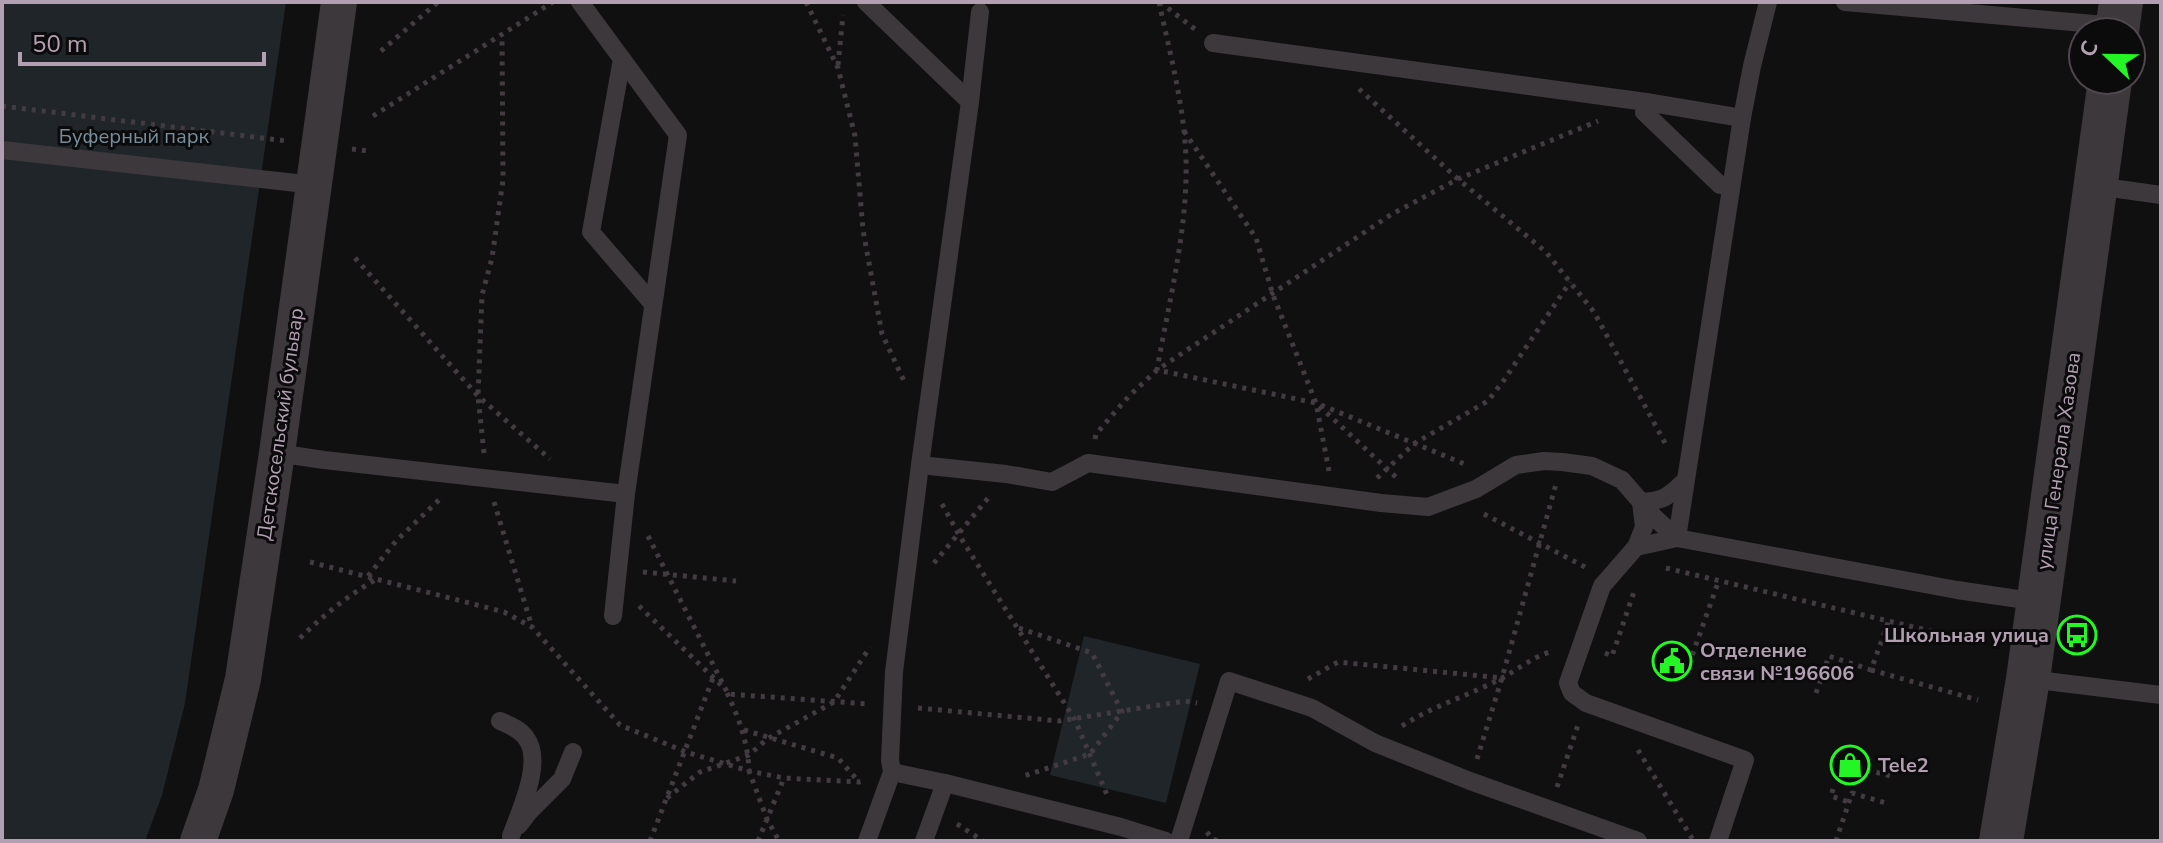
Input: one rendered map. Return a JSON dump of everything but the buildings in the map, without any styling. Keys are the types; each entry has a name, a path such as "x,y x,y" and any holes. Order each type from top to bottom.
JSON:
{"street":[{"name":"Детскосельский бульвар","path":"198,841 216,790 243,679 339,2"},
{"name":"улица Генерала Хазова","path":"2001,841 2028,679 2108,96"}],"lane":[{"path":"580,2 678,135 626,494 613,616"},
{"path":"866,2 970,102"},
{"path":"1677,538 1742,118 1768,2"},
{"path":"1845,2 2067,17"},
{"path":"867,841 892,772 894,672 980,12"},
{"path":"1213,43 1742,118"},
{"path":"622,59 591,232 652,303"},
{"path":"1646,102 1644,112 1720,185 1731,187"},
{"path":"2,150 314,185"},
{"path":"2097,186 2161,195"},
{"path":"277,453 626,494"},
{"path":"920,465 1052,482 1088,463 1428,507 1476,489 1516,465 1562,462 1592,466 1622,480 1677,538"},
{"path":"1641,502 1658,501 1669,496 1685,481"},
{"path":"1641,502 1644,527 1636,547 1602,586 1588,647 1568,683 1572,693 1586,703 1745,760 1718,841"},
{"path":"1636,547 1677,538 1957,590 2039,602"},
{"path":"2028,679 2161,695"},
{"path":"1179,841 1229,681 1312,708 1375,743 1470,781 1638,841"},
{"path":"500,721 514,727 526,738 533,752 532,770 510,838"},
{"path":"510,838 529,812 562,779 573,752"},
{"path":"892,772 1121,827 1166,841"},
{"path":"924,841 945,783"}],"path":[{"path":"381,51 438,2"},
{"path":"373,116 553,2"},
{"path":"806,2 838,68 855,136 863,230 882,334 926,427"},
{"path":"838,68 845,2"},
{"path":"1160,2 1213,43"},
{"path":"1157,370 1183,220 1186,160 1181,106 1160,2"},
{"path":"502,36 503,180 492,258 482,295 478,396 486,478 532,627"},
{"path":"1326,58 1458,179 1546,252 1594,312 1685,481"},
{"path":"1088,463 1096,434 1157,370 1392,214 1458,179 1646,102"},
{"path":"2,106 369,151"},
{"path":"1184,130 1256,238 1273,295 1316,403 1333,496"},
{"path":"355,258 478,396 584,489"},
{"path":"1358,500 1415,443 1488,401 1570,282"},
{"path":"1157,370 1316,403 1496,477"},
{"path":"1316,403 1428,507"},
{"path":"1470,781 1562,462"},
{"path":"920,465 959,535 1075,720 1121,827"},
{"path":"667,798 700,772 749,755 767,739 834,702 904,597 959,535 1006,474"},
{"path":"368,576 396,541 441,498 454,475"},
{"path":"626,494 728,694 743,730 749,771 779,841"},
{"path":"1447,500 1483,514 1607,579"},
{"path":"310,562 504,612 532,627 620,725 686,752 784,778 859,782 892,772"},
{"path":"1659,566 1943,634"},
{"path":"617,577 667,575 736,581"},
{"path":"1375,743 1420,714 1502,678 1543,653 1588,647 1612,656 1639,576"},
{"path":"617,577 728,694 1059,721 1185,701 1220,707"},
{"path":"300,638 326,612 377,579"},
{"path":"1672,661 1688,667 1719,580"},
{"path":"1871,670 1889,620"},
{"path":"1018,628 1092,653 1122,712"},
{"path":"1816,693 1829,656 1978,700"},
{"path":"1277,697 1338,662 1502,678"},
{"path":"650,841 714,677"},
{"path":"1550,809 1586,703"},
{"path":"977,791 1090,754 1122,712"},
{"path":"1617,714 1694,841"},
{"path":"743,730 838,758 859,782"},
{"path":"1861,750 1853,766 1895,777"},
{"path":"758,841 784,778"},
{"path":"1833,789 1831,796 1840,796 1849,802"},
{"path":"1836,841 1852,793 1886,803"},
{"path":"1203,826 1212,839 1219,841"}],"green space":[{"name":"Буферный парк","path":"2,2 286,2 185,703 162,795 145,841 2,841"},
{"path":"1084,636 1200,664 1166,803 1050,775"}],"place":[{"name":"Школьная улица","path":"2077,635"},
{"name":"Отделение связи №196606","path":"1672,661"},
{"name":"Tele2","path":"1850,765"}]}
